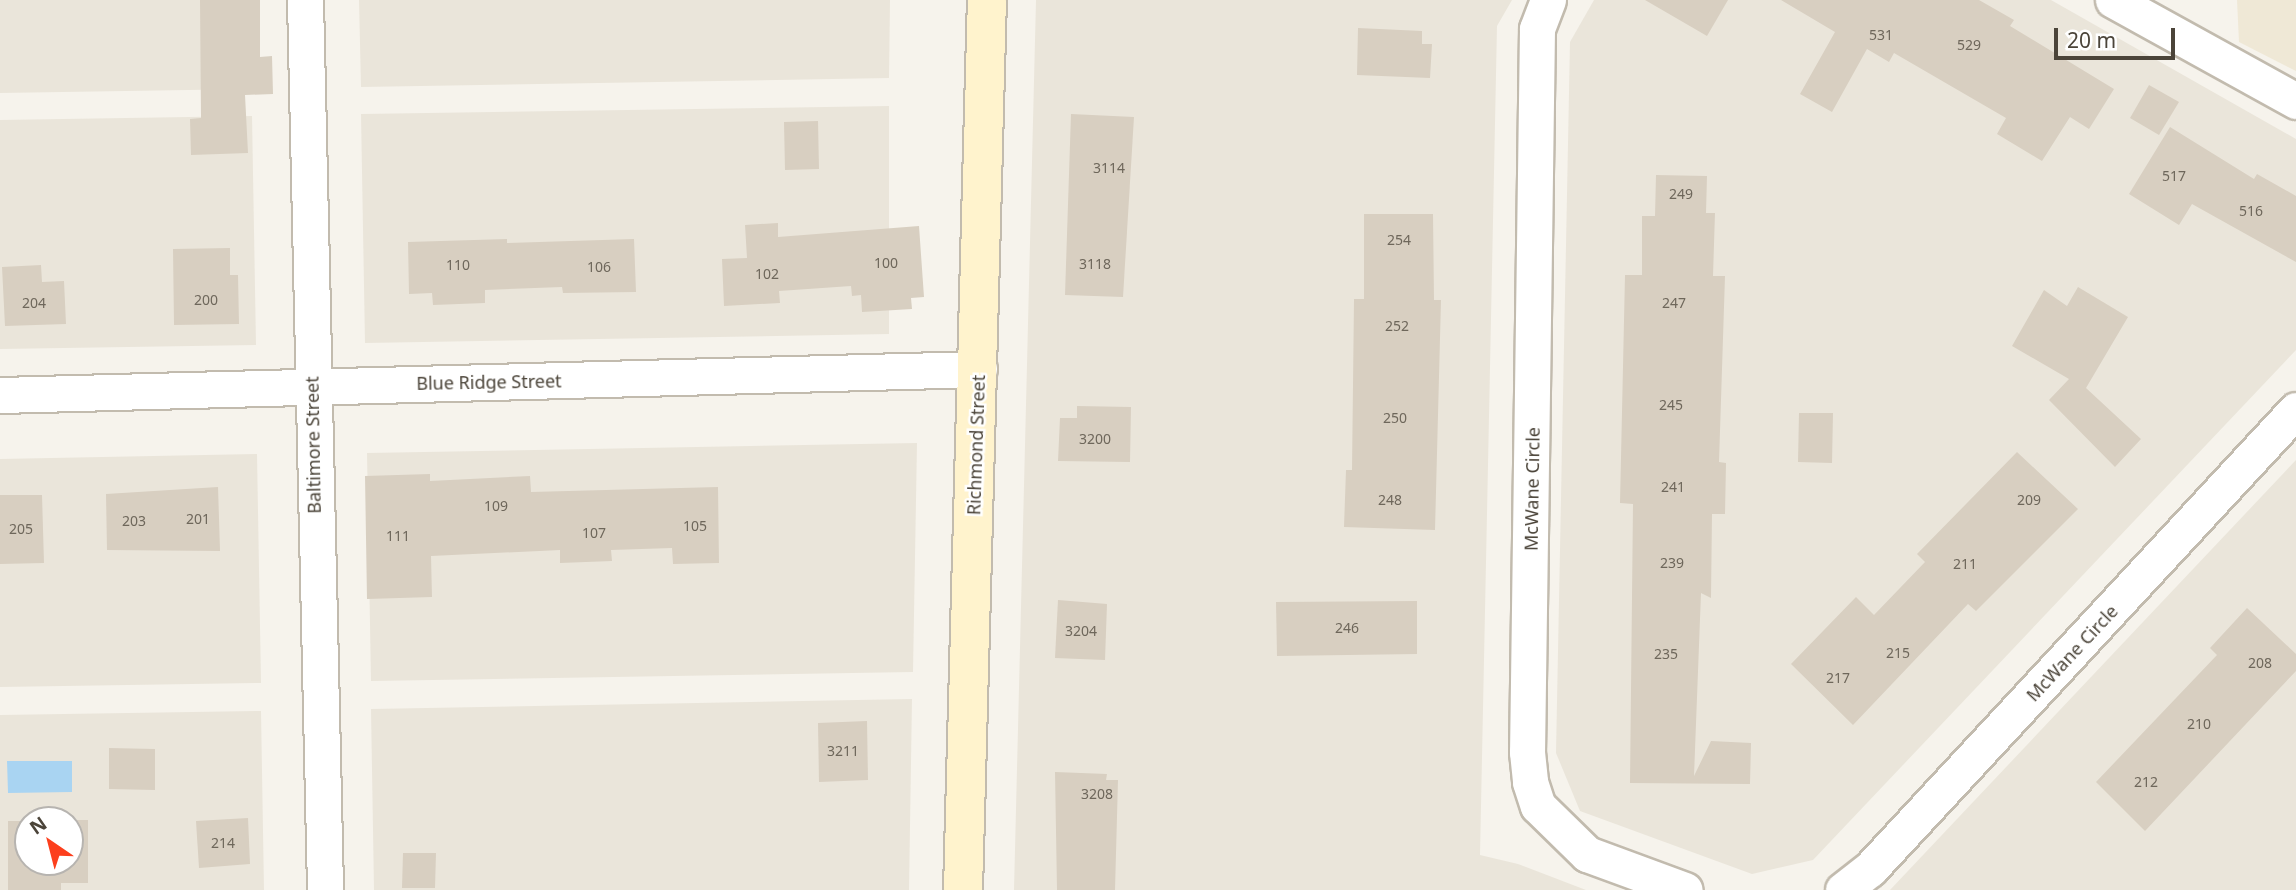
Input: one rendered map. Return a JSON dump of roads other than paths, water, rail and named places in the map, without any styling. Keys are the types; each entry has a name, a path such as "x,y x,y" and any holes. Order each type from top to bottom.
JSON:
{"street":[{"name":"Baltimore Street","path":"305,0 324,890"},
{"name":"Richmond Street","path":"962,890 979,369 987,0"},
{"name":"McWane Circle","path":"1548,0 1537,29 1527,752 1530,782 1538,806 1587,854 1685,890"},
{"path":"2113,0 2296,101"},
{"name":"Blue Ridge Street","path":"0,395 979,369"},
{"name":"McWane Circle","path":"1843,890 1879,860 2296,410"}],"water":[{"path":"7,761 72,761 72,792 8,793"}]}
